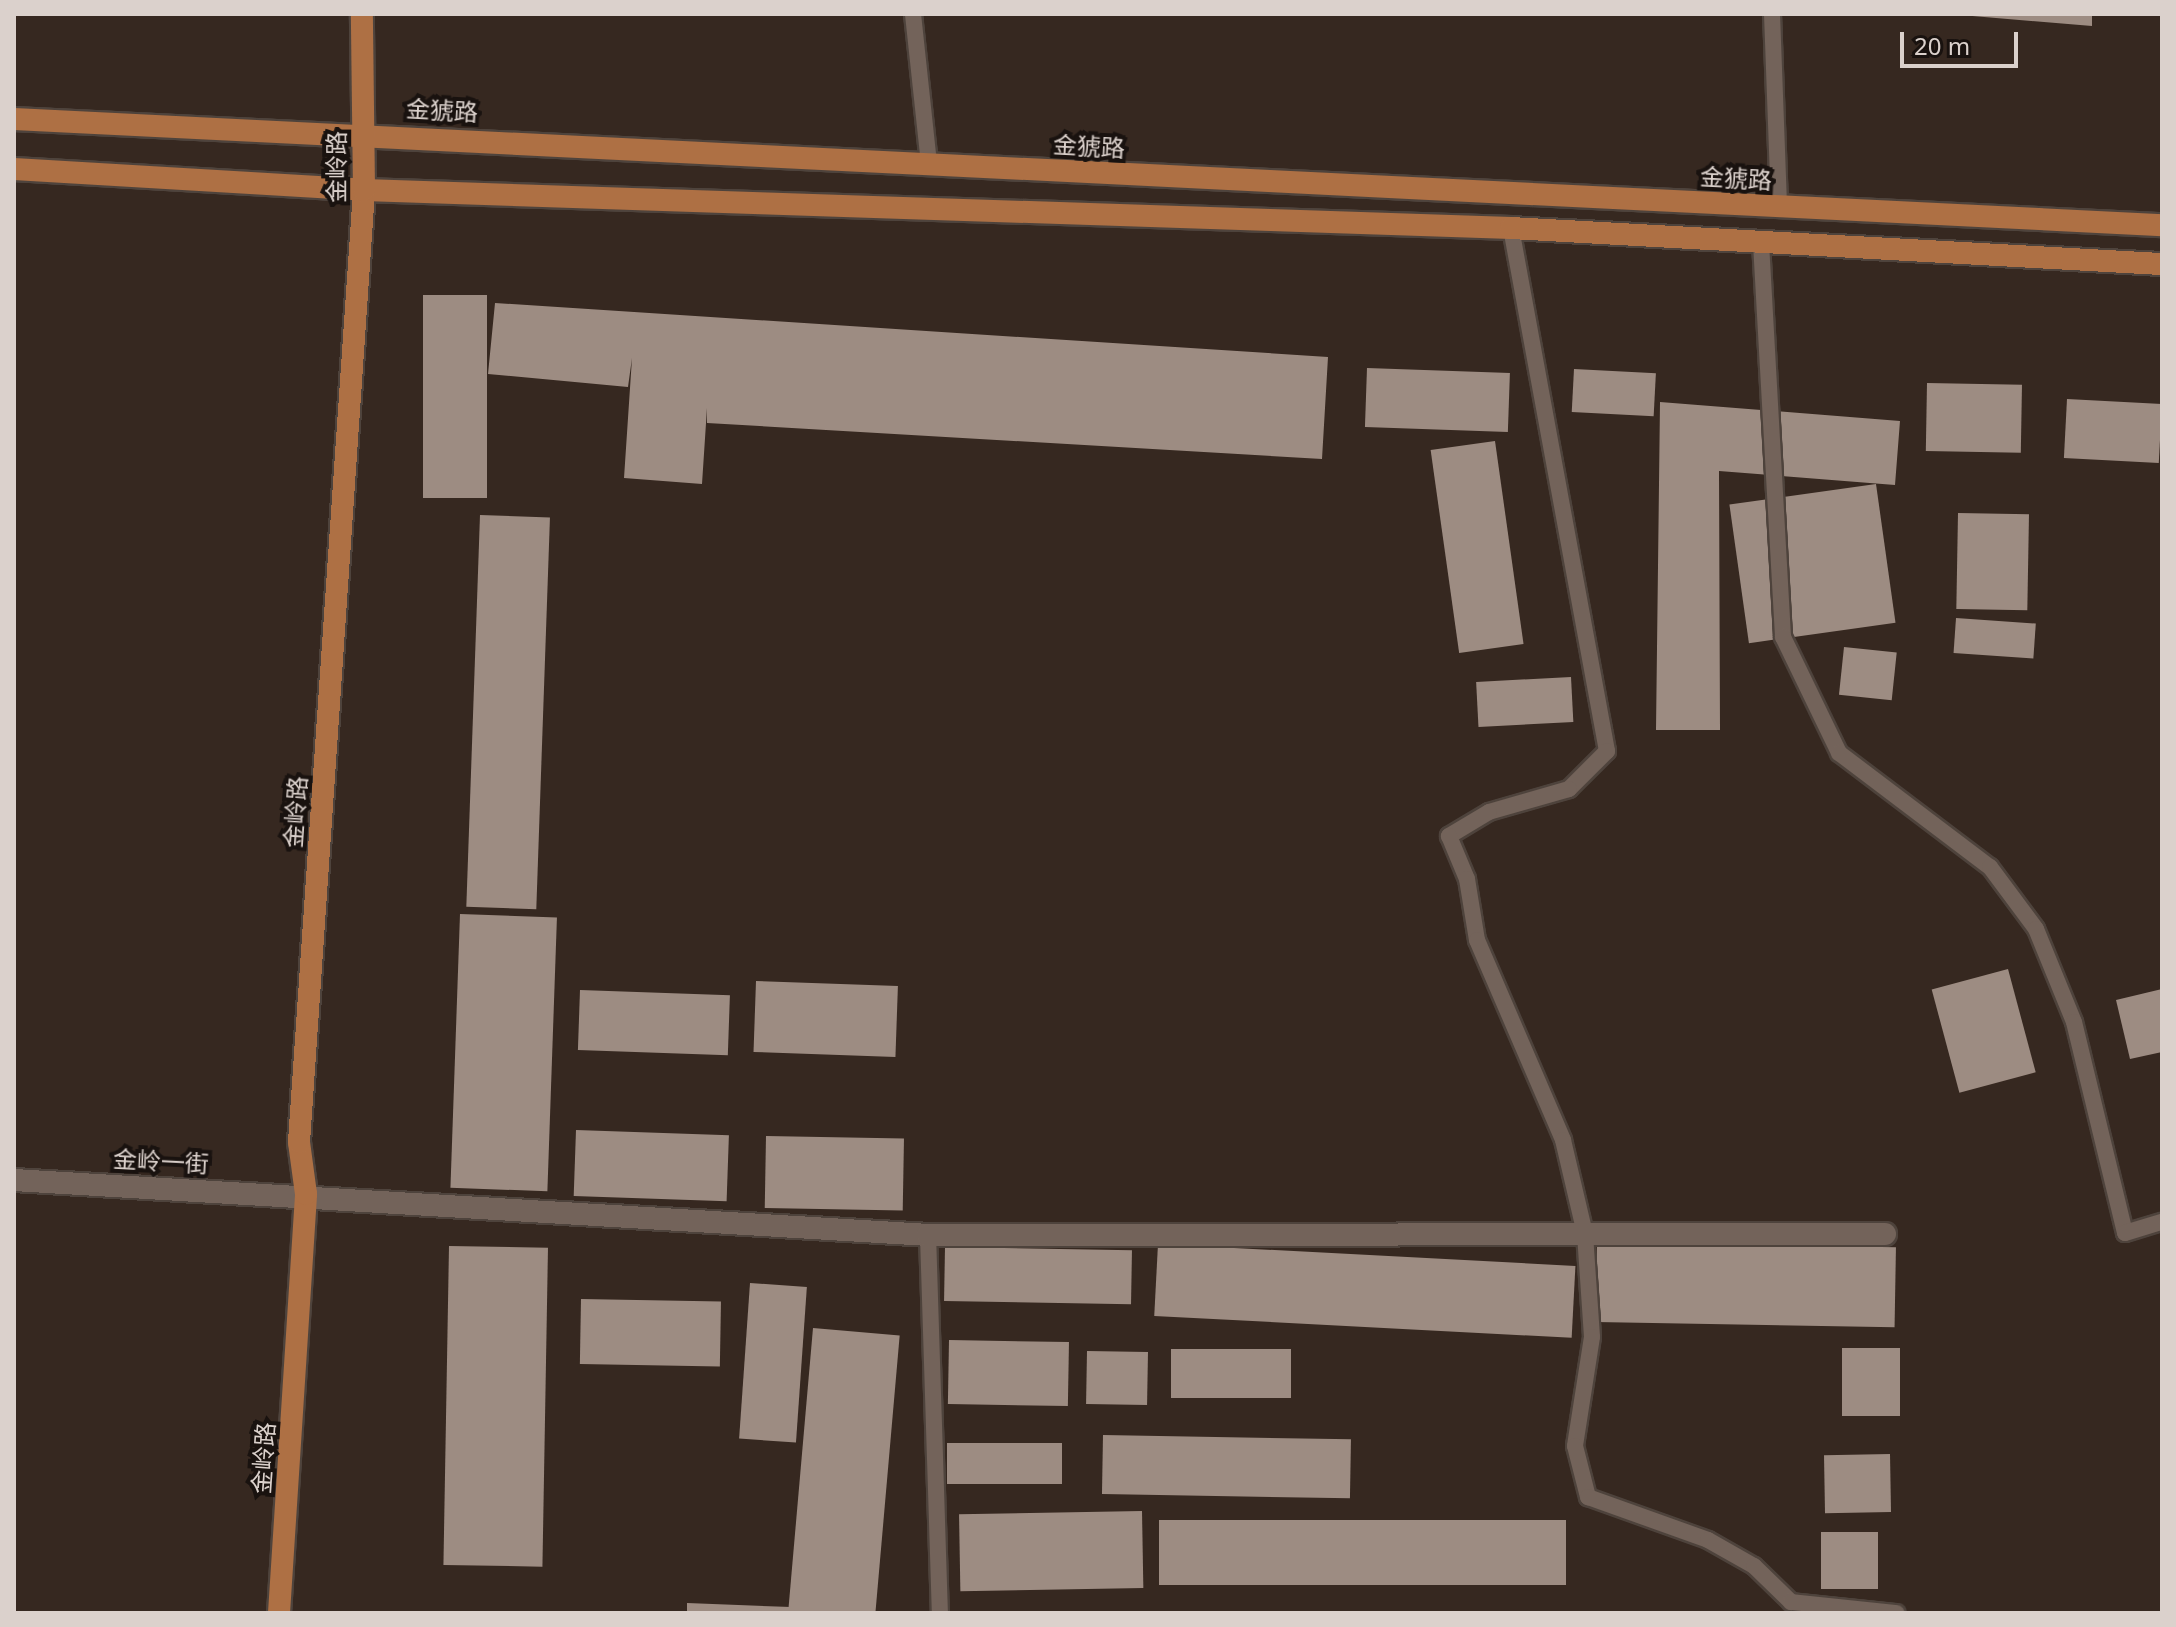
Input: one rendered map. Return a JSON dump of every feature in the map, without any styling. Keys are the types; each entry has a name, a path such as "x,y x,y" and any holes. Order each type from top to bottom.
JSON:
{"main road":[{"name":"金岭路","path":"279,1613 306,1194 299,1142 364,190 362,14"},
{"name":"金猇路","path":"14,119 362,131 2162,225"},
{"path":"14,169 364,190 1511,228 2162,264"}],"street":[{"name":"金岭一街","path":"14,1180 306,1194 928,1235 1885,1234"}],"lane":[{"path":"913,14 929,163"},
{"path":"1772,14 1779,206"},
{"path":"1511,228 1607,751 1569,789 1489,812 1449,836 1467,879 1477,940 1563,1140 1585,1234 1592,1337 1575,1446 1588,1497 1708,1540 1754,1566 1791,1602 1896,1613"},
{"path":"1761,243 1783,637 1839,753 1990,867 2036,929 2074,1022 2125,1233 2162,1222"},
{"path":"928,1235 940,1613"}],"building":[{"path":"1949,14 2092,14 2092,26"},
{"path":"423,295 487,295 487,498 423,498"},
{"path":"495,303 1328,357 1322,459 707,423 707,408 702,484 624,478 632,358 628,387 488,374"},
{"path":"1367,368 1510,373 1508,432 1365,427"},
{"path":"1574,369 1656,373 1654,416 1572,412"},
{"path":"1927,383 2022,385 2021,453 1926,451"},
{"path":"2067,399 2162,404 2159,463 2064,458"},
{"path":"1660,402 1900,421 1895,485 1719,471 1720,730 1656,730"},
{"path":"1495,441 1524,644 1459,653 1431,450"},
{"path":"1876,484 1895,623 1749,643 1729,505"},
{"path":"1958,513 2029,514 2027,610 1956,609"},
{"path":"480,515 550,517 536,909 466,907"},
{"path":"1956,618 2036,624 2033,658 1954,653"},
{"path":"1844,647 1897,653 1892,700 1839,695"},
{"path":"1571,677 1573,722 1478,727 1476,682"},
{"path":"460,914 557,917 547,1191 450,1188"},
{"path":"2008,969 2036,1072 1959,1093 1932,989"},
{"path":"756,981 898,986 895,1057 754,1052"},
{"path":"2162,989 2162,1052 2130,1059 2116,1000"},
{"path":"580,990 730,995 728,1055 578,1050"},
{"path":"576,1130 729,1135 727,1201 574,1196"},
{"path":"766,1136 904,1138 903,1210 765,1208"},
{"path":"1597,1242 1896,1247 1895,1327 1596,1322"},
{"path":"1158,1244 1575,1266 1572,1338 1154,1316"},
{"path":"449,1246 548,1248 542,1567 443,1565"},
{"path":"945,1247 1132,1250 1131,1304 944,1301"},
{"path":"750,1283 807,1287 796,1443 739,1439"},
{"path":"581,1299 721,1301 720,1366 580,1364"},
{"path":"813,1328 900,1336 875,1613 788,1613"},
{"path":"949,1340 1069,1342 1068,1406 948,1404"},
{"path":"1842,1348 1900,1348 1900,1416 1842,1416"},
{"path":"1171,1349 1291,1349 1291,1398 1171,1398"},
{"path":"1087,1351 1148,1352 1147,1405 1086,1404"},
{"path":"1103,1435 1351,1439 1350,1498 1102,1494"},
{"path":"947,1443 1062,1443 1062,1484 947,1484"},
{"path":"1890,1454 1891,1512 1825,1513 1824,1455"},
{"path":"1142,1511 1143,1588 960,1591 959,1514"},
{"path":"1159,1520 1566,1520 1566,1585 1159,1585"},
{"path":"1821,1532 1878,1532 1878,1589 1821,1589"},
{"path":"687,1603 791,1607 791,1613 687,1613"}]}
